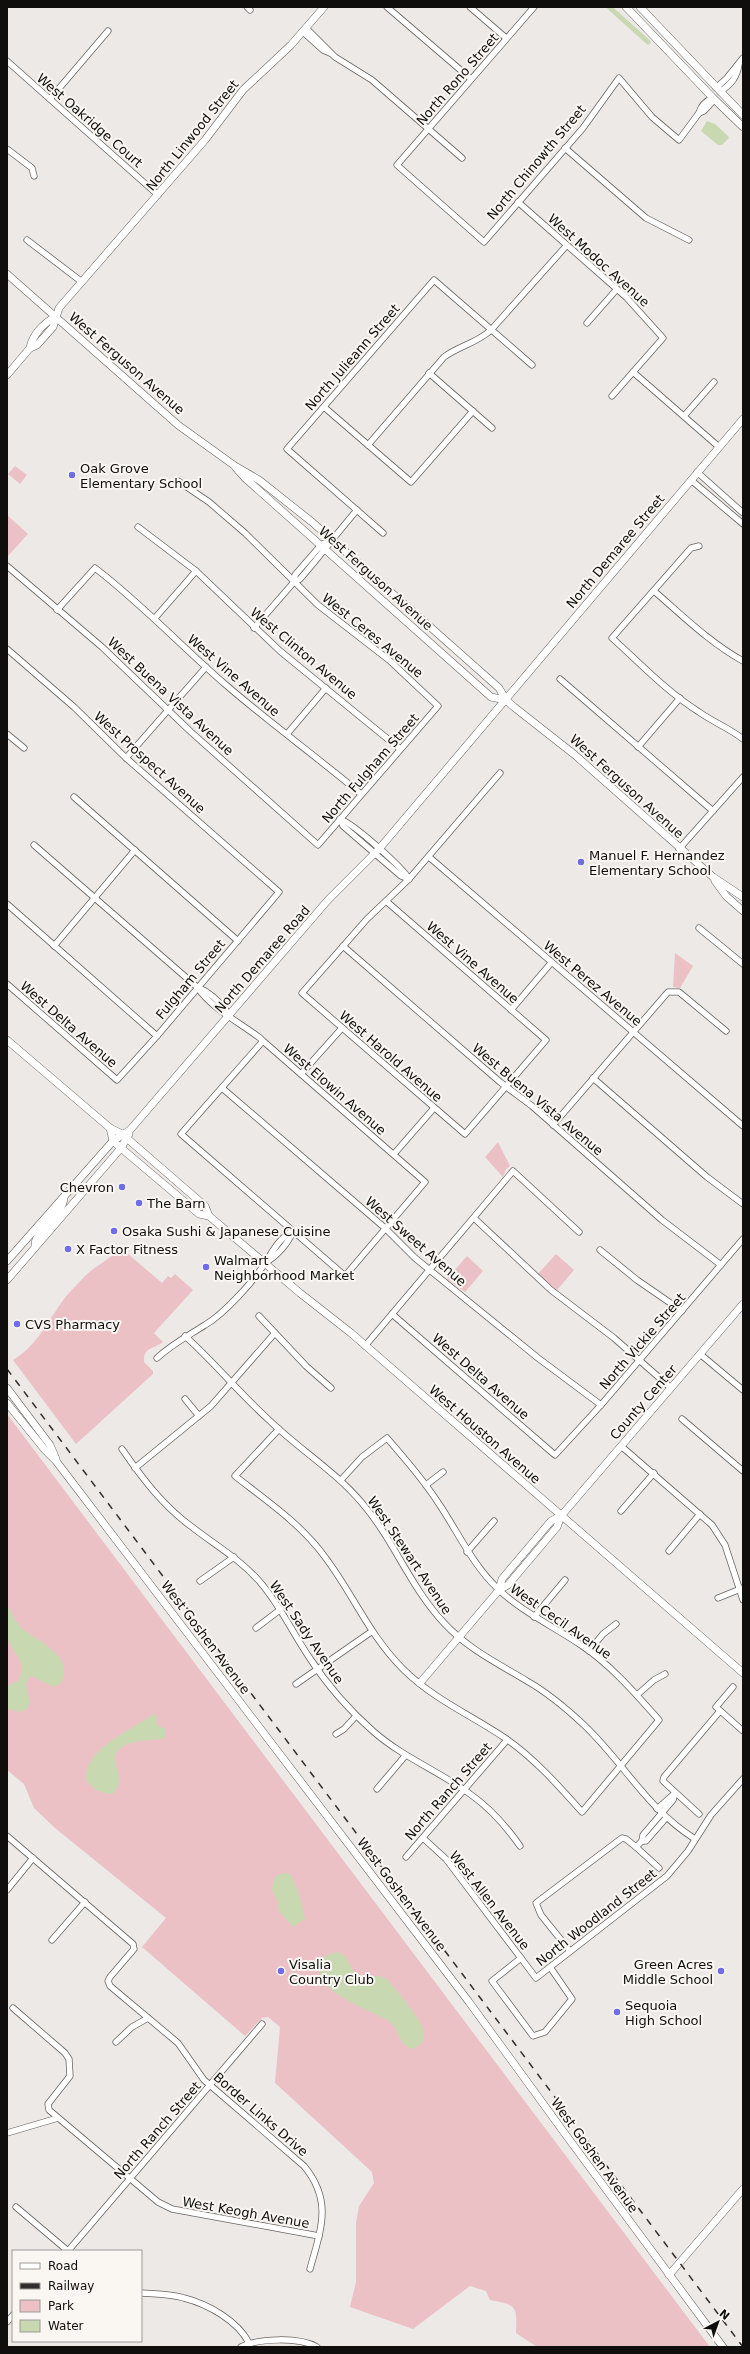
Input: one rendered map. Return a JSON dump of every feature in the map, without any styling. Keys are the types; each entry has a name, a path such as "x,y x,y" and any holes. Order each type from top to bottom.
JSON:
{"main road":[{"name":"North Linwood Street","path":"7,375 30,348 31,341 46,321 55,317 59,308 213,130 243,90 305,30 324,7"},
{"path":"626,7 714,99 743,127"},
{"path":"640,7 743,115"},
{"path":"668,50 681,56 708,86 718,90"},
{"path":"714,99 721,100 743,120"},
{"name":"West Ferguson Avenue","path":"7,274 170,418 235,466 249,472 273,490 331,539 499,688 506,700 589,767 713,878 743,897"},
{"name":"North Demaree Street","path":"506,700 743,419"},
{"name":"West Ferguson Avenue","path":"235,466 245,478 491,697 506,700"},
{"name":"North Demaree Road","path":"7,1261 113,1141 124,1136 130,1130 328,900 377,851 506,700"},
{"name":"West Ferguson Avenue","path":"713,878 726,896 743,911"},
{"name":"West Houston Avenue","path":"7,1040 110,1128 124,1136 205,1206 210,1216 365,1346 743,1673"},
{"path":"110,1128 113,1141"},
{"path":"7,1280 121,1148 124,1136"},
{"name":"West Houston Avenue","path":"113,1141 199,1214 210,1216"},
{"path":"35,1247 36,1239 62,1209 64,1198"},
{"name":"County Center","path":"420,1683 499,1590 508,1585 557,1527 561,1516 743,1304"},
{"name":"West Goshen Avenue","path":"7,1388 50,1445 56,1461"},
{"name":"West Goshen Avenue","path":"7,1403 45,1450 56,1461 469,2002 723,2347"},
{"path":"669,2275 743,2189"}],"street":[{"path":"387,7 471,80"},
{"path":"470,7 506,38"},
{"name":"North Rono Street","path":"484,242 397,165 534,7"},
{"path":"305,30 323,50 368,76 462,158"},
{"path":"50,99 108,31"},
{"path":"718,90 733,76 743,58"},
{"name":"West Oakridge Court","path":"7,61 158,195"},
{"name":"North Chinowth Street","path":"484,242 585,124 619,78 652,117 678,140 707,100 714,99"},
{"path":"565,148 646,218 689,240"},
{"path":"7,149 32,168 34,176"},
{"name":"West Modoc Avenue","path":"518,202 617,289 644,315 662,338 633,372"},
{"path":"27,240 82,282"},
{"path":"368,445 429,373 450,352 478,340 491,330 567,245"},
{"name":"North Julieann Street","path":"356,510 287,449 434,280 491,330"},
{"path":"587,324 617,289"},
{"path":"491,330 532,365"},
{"path":"612,396 633,372 719,446"},
{"path":"429,373 492,428"},
{"path":"684,416 714,382"},
{"path":"324,407 411,482 473,411"},
{"path":"697,472 743,513"},
{"path":"691,480 743,524"},
{"name":"West Ceres Avenue","path":"178,481 209,502 245,533 318,605 389,660 438,706"},
{"path":"254,628 294,582 295,575 324,547 356,510 383,533"},
{"name":"West Clinton Avenue","path":"138,527 196,571 254,628 400,749"},
{"path":"699,546 691,548 612,638 680,698 699,712 733,731 743,739"},
{"name":"West Buena Vista Avenue","path":"7,566 102,647 168,710 318,845"},
{"name":"West Vine Avenue","path":"57,610 94,568 155,618 206,667 258,713 287,734 362,794"},
{"path":"155,618 196,571"},
{"path":"654,591 707,637 727,652 743,661"},
{"name":"West Prospect Avenue","path":"7,649 74,707 126,758 279,892"},
{"path":"126,758 206,667"},
{"path":"560,679 713,811"},
{"path":"287,734 326,688"},
{"path":"638,747 680,698"},
{"name":"North Fulgham Street","path":"318,845 438,706"},
{"path":"7,734 24,748"},
{"path":"343,946 429,857 500,773"},
{"path":"679,849 743,777"},
{"path":"74,797 238,940"},
{"path":"340,819 343,826 377,851 401,876 409,879"},
{"name":"West Elowin Avenue","path":"34,844 197,988 202,995 219,1010 229,1015 263,1040 426,1182 385,1228"},
{"path":"54,946 135,850"},
{"name":"West Perez Avenue","path":"429,857 743,1126"},
{"name":"Fulgham Street","path":"117,1080 157,1036 279,892"},
{"name":"West Vine Avenue","path":"386,901 546,1040 506,1087"},
{"path":"7,904 157,1036"},
{"path":"699,928 743,964"},
{"name":"West Buena Vista Avenue","path":"343,946 506,1087 532,1106 662,1220 721,1265"},
{"name":"West Harold Avenue","path":"343,946 302,993 434,1108 465,1134 506,1087"},
{"path":"511,1010 551,963"},
{"name":"West Delta Avenue","path":"7,984 117,1080"},
{"path":"553,1126 666,994 673,991 683,995 726,1031"},
{"path":"302,1074 342,1028"},
{"path":"263,1040 181,1134 345,1276 385,1228"},
{"path":"593,1078 707,1177 743,1204"},
{"name":"West Sweet Avenue","path":"222,1088 385,1228 430,1270 538,1358 601,1405"},
{"path":"394,1154 434,1108"},
{"path":"365,1346 513,1171 579,1232"},
{"path":"474,1218 546,1286 614,1338 638,1361 671,1388"},
{"path":"157,1358 185,1336 205,1325 224,1311 265,1263 269,1254 286,1235 293,1231"},
{"name":"North Vickie Street","path":"555,1455 601,1405 743,1239"},
{"path":"600,1250 633,1277 682,1311"},
{"name":"West Delta Avenue","path":"392,1314 555,1455"},
{"path":"259,1316 306,1366 331,1388"},
{"path":"135,1468 199,1416 232,1382 275,1333"},
{"name":"West Stewart Avenue","path":"185,1336 279,1429 318,1459 341,1480 362,1503 386,1534 432,1609 458,1637 478,1653 527,1681 567,1709 596,1736 659,1811 666,1818 696,1839"},
{"path":"700,1354 743,1390"},
{"path":"185,1399 199,1416"},
{"path":"682,1419 743,1471"},
{"path":"279,1429 235,1476 308,1535 339,1578 371,1632 399,1665 441,1701 507,1740 550,1776 582,1812 620,1766"},
{"name":"West Cecil Avenue","path":"341,1480 362,1457 387,1438 426,1485 467,1552 499,1590 534,1617 589,1651 637,1695 659,1720 620,1766"},
{"path":"621,1446 700,1514 721,1538 741,1589 743,1600"},
{"name":"West Sady Avenue","path":"122,1448 135,1468 154,1492 178,1516 234,1557 259,1580 281,1609 317,1669 356,1716 405,1756 463,1789 483,1804 498,1818 520,1846"},
{"path":"426,1485 443,1472"},
{"path":"621,1511 654,1474"},
{"path":"669,1550 700,1514"},
{"path":"467,1552 494,1521"},
{"path":"200,1581 234,1557"},
{"path":"534,1617 565,1580"},
{"path":"718,1598 741,1589"},
{"path":"256,1628 281,1609"},
{"path":"589,1651 603,1634 616,1624"},
{"path":"296,1684 371,1632"},
{"path":"637,1695 654,1680 665,1674"},
{"path":"734,1687 716,1707 743,1731"},
{"path":"699,1814 665,1785 663,1781 664,1777 720,1711"},
{"path":"336,1734 344,1729 356,1716"},
{"name":"North Ranch Street","path":"406,1857 463,1789 507,1740"},
{"path":"377,1789 405,1756"},
{"name":"North Woodland Street","path":"536,1978 656,1886 680,1861 711,1815 743,1779"},
{"path":"642,1841 643,1835 659,1811 675,1793"},
{"path":"636,1847 642,1841 646,1841 666,1818"},
{"name":"Border Links Drive","path":"7,1836 133,1944 134,1949 108,1981 110,1986 178,2043 210,2085 304,2166 312,2176 322,2200 323,2212 319,2236 310,2269"},
{"name":"West Allen Avenue","path":"423,1838 446,1859 536,1978"},
{"path":"570,1951 541,1915 536,1903 622,1838 626,1838 659,1868"},
{"path":"7,1890 33,1858"},
{"path":"52,1940 85,1902"},
{"path":"521,1958 492,1981 534,2036 545,2032 572,1999 550,1967"},
{"name":"West Keogh Avenue","path":"13,2008 65,2053 69,2060 70,2076 48,2104 49,2110 158,2202 172,2209 319,2236"},
{"path":"116,2042 132,2027 148,2018"},
{"name":"North Ranch Street","path":"69,2250 262,2024"},
{"path":"7,2134 58,2118"},
{"path":"16,2207 67,2250"},
{"path":"142,2292 184,2298 208,2307 245,2334 249,2343"},
{"path":"241,2347 249,2343 292,2340 312,2344 317,2347"}],"green space":[{"path":"15,466 27,475 20,484 8,474"},
{"path":"7,515 28,534 7,557"},
{"path":"675,953 693,966 680,988 673,987"},
{"path":"498,1142 510,1166 506,1169 503,1177 485,1157"},
{"path":"121,1248 162,1283 168,1276 171,1278 175,1274 193,1290 154,1333 163,1342 147,1351 144,1357 144,1362 153,1371 153,1374 76,1444 13,1360 29,1348 42,1332 64,1299 85,1276"},
{"path":"556,1254 574,1270 557,1290 538,1274"},
{"path":"467,1256 483,1271 465,1292 447,1279"},
{"name":"Visalia Country Club","path":"7,1414 710,2347 537,2347 516,2333 516,2317 514,2308 506,2303 490,2300 486,2291 470,2286 413,2329 350,2307 356,2282 356,2223 359,2206 374,2183 372,2172 275,2083 280,2027 268,2017 262,2018 245,2036 142,1947 166,1918 55,1828 34,1808 24,1784 7,1770"}],"water":[{"path":"707,121 715,124 728,136 729,138 722,145 718,145 701,131"},
{"path":"7,1603 14,1618 21,1627 54,1651 60,1658 63,1665 64,1674 61,1683 54,1687 32,1676 29,1677 26,1685 30,1703 27,1709 21,1712 7,1709 7,1686 18,1681 22,1669 19,1659 7,1637"},
{"path":"154,1714 157,1716 157,1725 165,1729 165,1736 163,1739 135,1742 122,1746 118,1750 115,1756 115,1761 119,1781 116,1790 112,1794 101,1792 91,1786 86,1780 87,1769 92,1759 111,1741"},
{"path":"288,1873 291,1875 296,1886 305,1919 293,1927 278,1910 278,1901 272,1890 274,1878 280,1874"},
{"path":"339,1952 345,1956 355,1974 359,1976 377,1976 388,1980 420,2022 424,2031 421,2044 414,2049 405,2045 390,2022 344,1998 332,1990 323,1981 320,1971 323,1960 330,1954"}],"waterway":[{"path":"609,7 648,42"}],"railway":[{"path":"7,1369 743,2347"}],"place":[{"name":"Oak Grove Elementary School","path":"72,475"},
{"name":"Manuel F. Hernandez Elementary School","path":"581,862"},
{"name":"Chevron","path":"122,1187"},
{"name":"The Barn","path":"139,1203"},
{"name":"Osaka Sushi & Japanese Cuisine","path":"114,1231"},
{"name":"X Factor Fitness","path":"68,1249"},
{"name":"Walmart Neighborhood Market","path":"206,1267"},
{"name":"CVS Pharmacy","path":"17,1324"},
{"name":"Visalia Country Club","path":"281,1971"},
{"name":"Green Acres Middle School","path":"721,1971"},
{"name":"Sequoia High School","path":"617,2012"}]}
